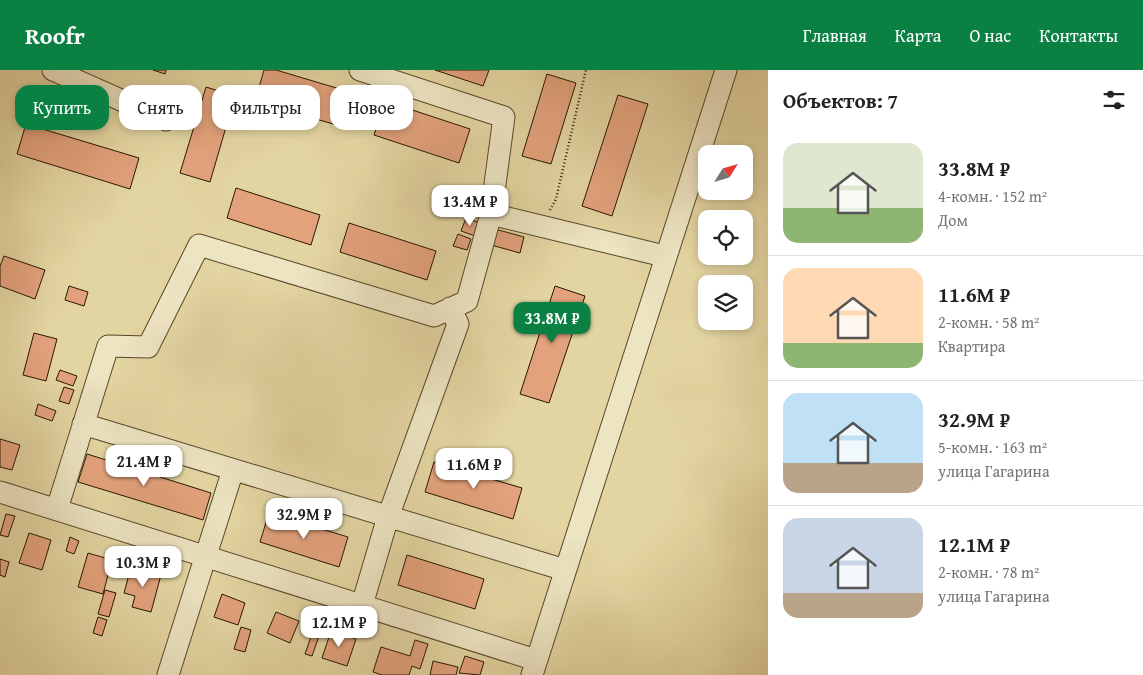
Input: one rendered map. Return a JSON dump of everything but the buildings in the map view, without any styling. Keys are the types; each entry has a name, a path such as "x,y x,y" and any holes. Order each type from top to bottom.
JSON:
{"street":[{"path":"53,70 119,99"},
{"path":"57,509 108,346 148,347 200,246 434,316 467,300 491,214 504,117 360,70"},
{"path":"0,492 362,605 534,667 664,256 726,70"},
{"path":"491,214 664,256"},
{"path":"362,605 388,517 458,324 450,308"},
{"path":"84,424 564,570"},
{"path":"168,675 208,556 233,470"}],"path":[{"path":"541,226 556,199 586,70"}]}
